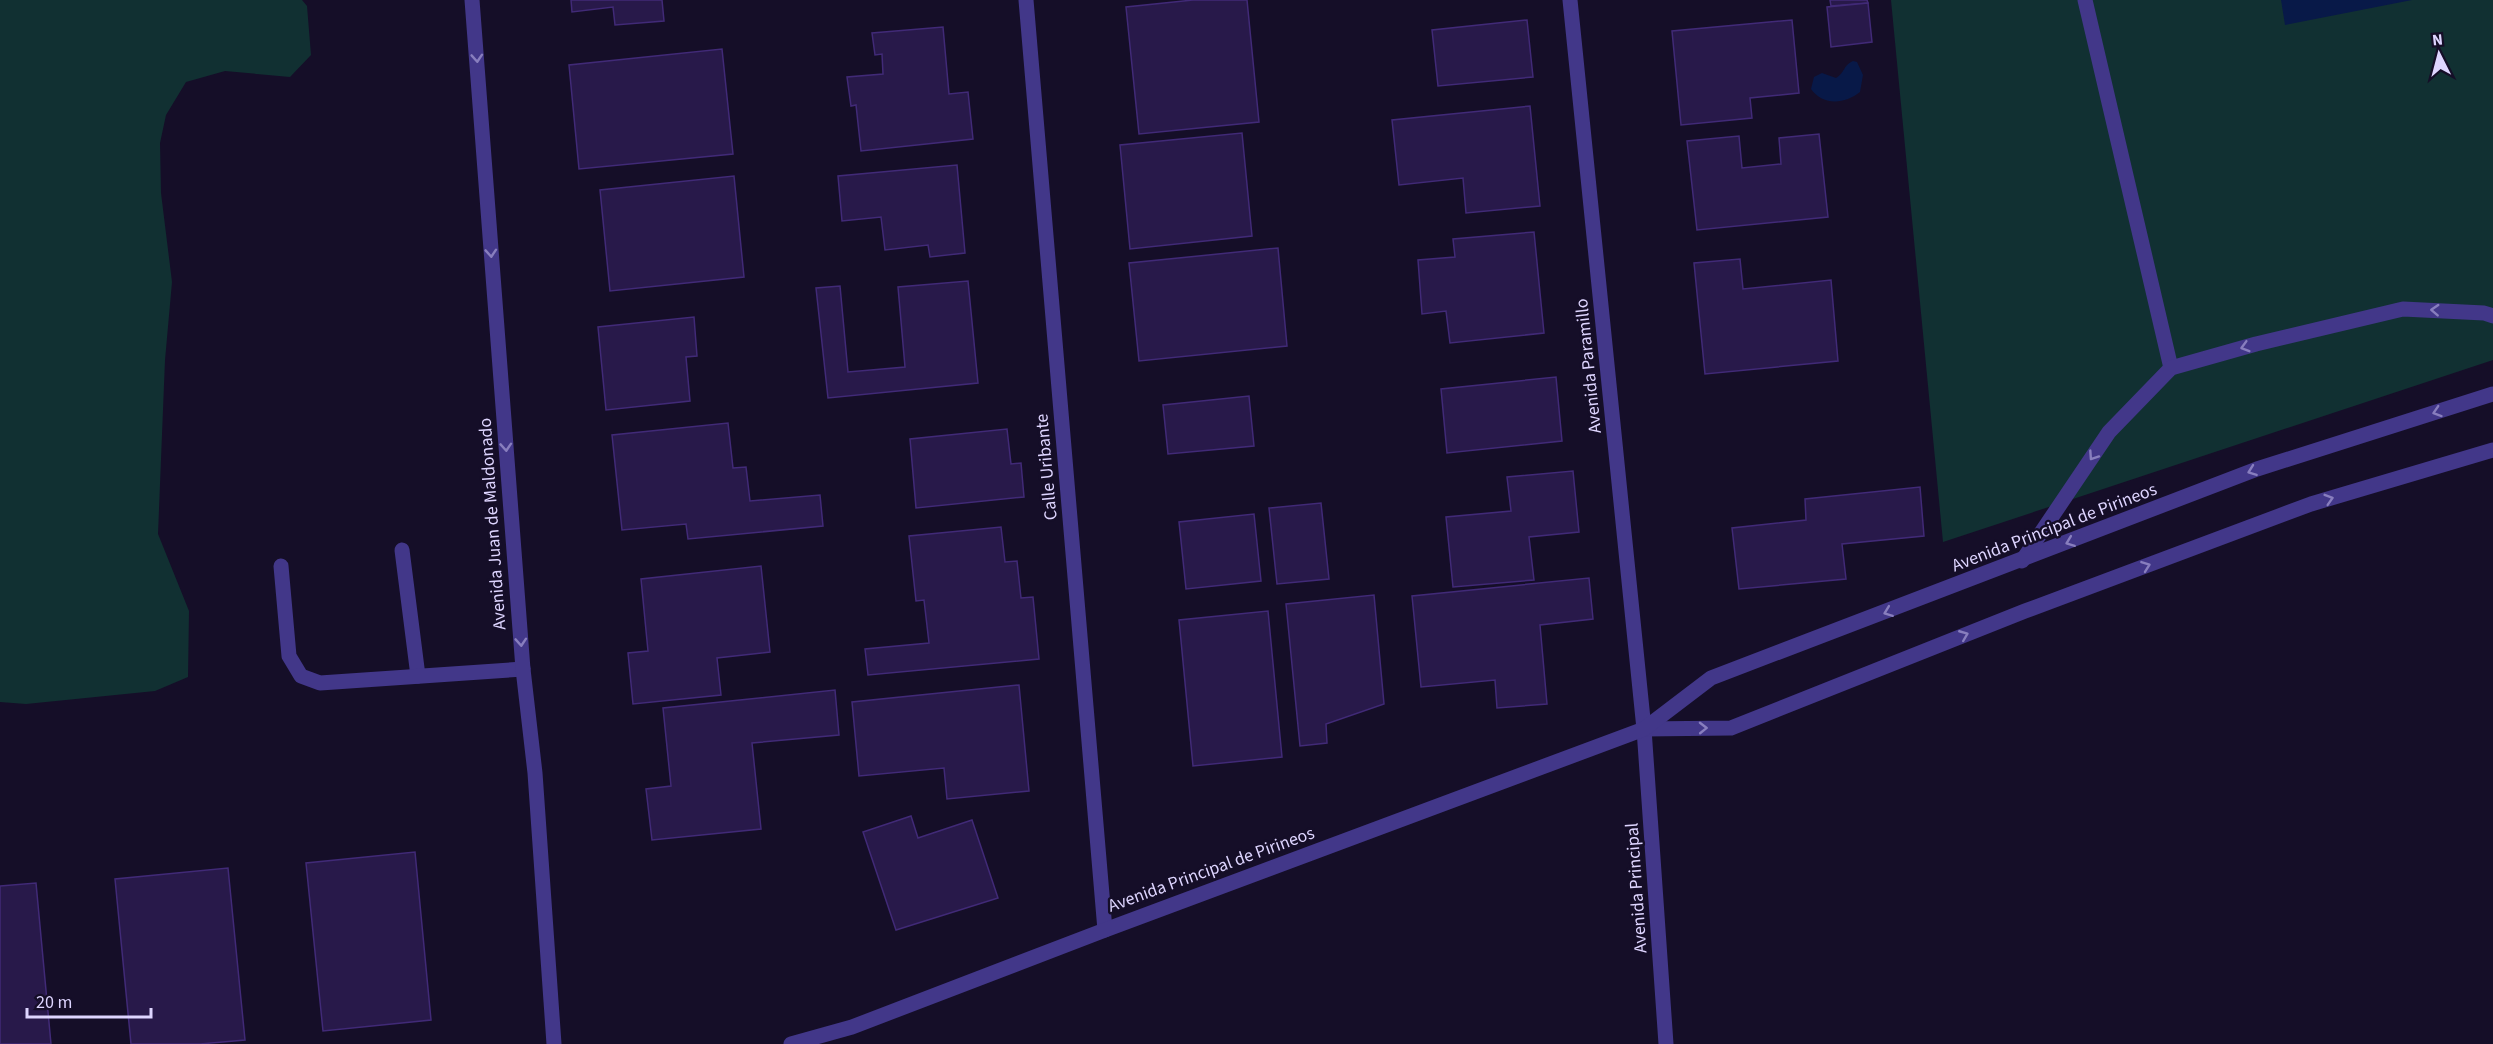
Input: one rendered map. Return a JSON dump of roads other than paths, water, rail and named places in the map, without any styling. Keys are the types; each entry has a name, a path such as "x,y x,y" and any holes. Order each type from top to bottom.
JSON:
{"street":[{"name":"Avenida Juan de Maldonado","path":"472,0 523,669 535,773 554,1044"},
{"name":"Calle Uribante","path":"1026,0 1105,930"},
{"name":"Avenida Paramillo","path":"1570,0 1644,729"},
{"path":"2085,0 2171,368"},
{"path":"2022,561 2109,432 2171,368 2256,344 2403,309 2484,313 2493,316"},
{"name":"Avenida Principal de Pirineos","path":"791,1044 852,1027 1644,729 1711,678 2022,561 2257,469 2493,394"},
{"name":"Avenida Principal de Pirineos","path":"1644,729 1731,728 2025,611 2311,504 2493,450"},
{"path":"402,550 418,676"},
{"path":"281,566 289,656 301,676 320,683 523,669"},
{"name":"Avenida Principal","path":"1644,729 1666,1044"}],"water":[{"path":"2281,0 2412,0 2285,25"},
{"path":"1853,61 1857,62 1863,75 1860,92 1854,96 1841,101 1828,101 1816,95 1811,89 1814,77 1822,73 1836,78"}]}
